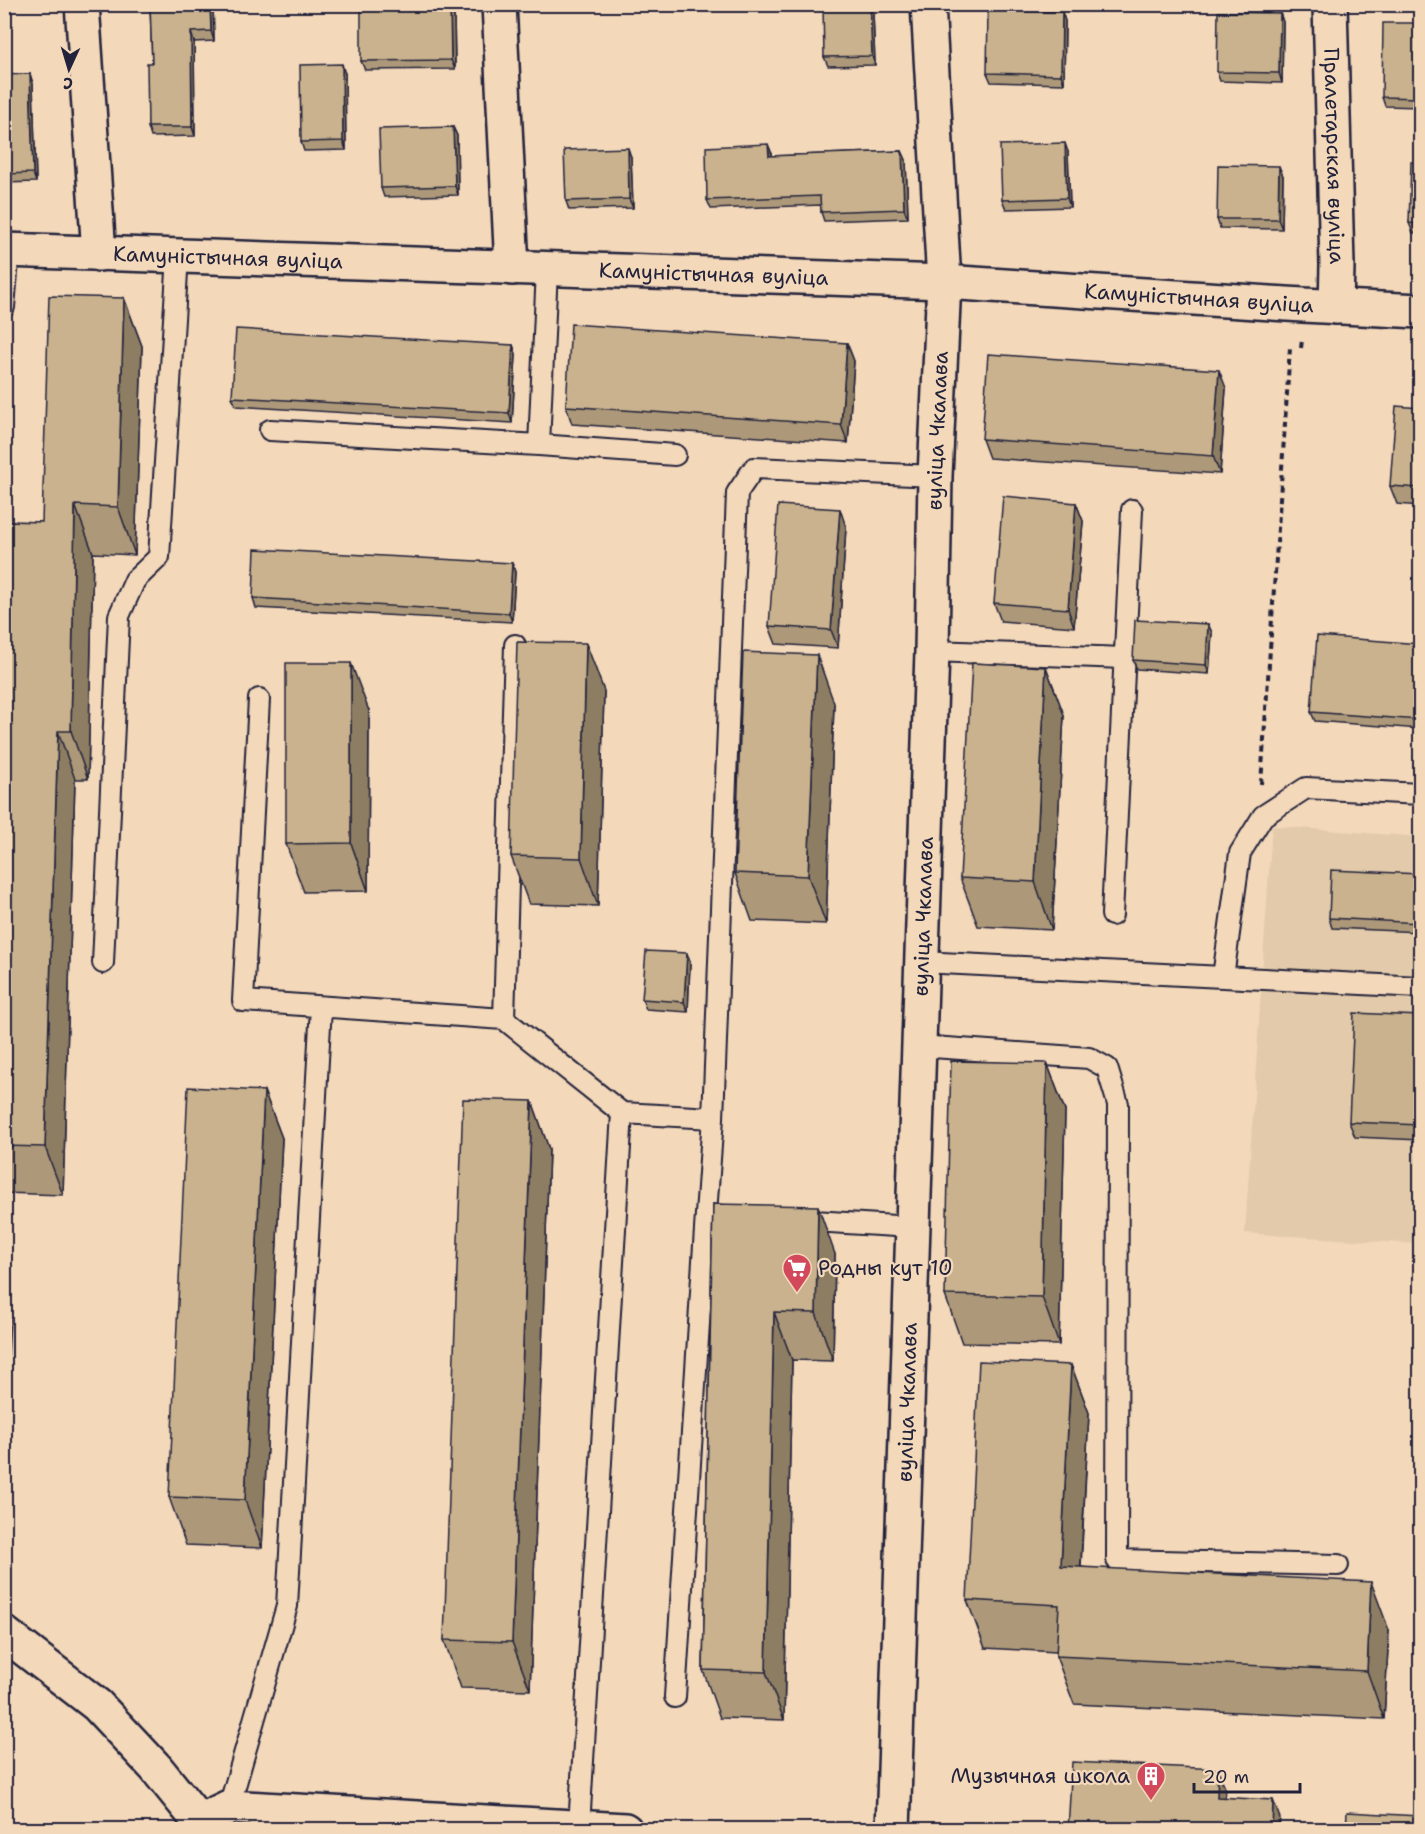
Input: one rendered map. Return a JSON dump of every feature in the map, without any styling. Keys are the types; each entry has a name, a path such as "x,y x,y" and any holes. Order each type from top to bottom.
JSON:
{"street":[{"path":"82,4 99,254"},
{"path":"499,4 512,268"},
{"name":"вуліца Чкалава","path":"893,1830 932,651 935,476 944,282 928,4"},
{"name":"Пралетарская вуліца","path":"1330,4 1337,265 1336,307"},
{"name":"Камуністычная вуліца","path":"7,250 944,282 1336,307 1420,310"},
{"path":"4,1633 97,1705 156,1768 202,1825 229,1807 625,1830"}],"lane":[{"path":"4,307 7,250"},
{"path":"104,963 119,616 135,580 159,557 178,256"},
{"path":"539,445 547,269"},
{"path":"270,430 675,455"},
{"path":"675,1697 713,1119 737,493 754,468 935,476"},
{"path":"1112,915 1132,510"},
{"path":"504,1018 515,645"},
{"path":"932,651 1125,658"},
{"path":"259,699 243,1001 504,1018 622,1113 713,1119"},
{"path":"1223,977 1240,853 1263,816 1306,788 1420,794"},
{"path":"921,962 1420,987"},
{"path":"229,1807 287,1606 321,1007"},
{"path":"918,1046 1089,1058 1107,1068 1119,1104 1117,1560 1338,1564"},
{"path":"579,1827 622,1113"},
{"path":"706,1214 740,1216"},
{"path":"775,1219 912,1227"}],"path":[{"path":"1263,816 1260,774 1290,348"}],"shaded area":[{"path":"1272,826 1420,837 1420,1244 1245,1233"}],"building":[{"path":"150,4 210,4 211,31 191,32 192,127 148,127 147,63 152,63"},
{"path":"870,4 872,56 824,57 823,6"},
{"path":"450,6 451,60 361,61 361,7"},
{"path":"988,11 1062,12 1061,75 987,73"},
{"path":"1218,12 1280,13 1279,73 1217,72"},
{"path":"1383,23 1420,23 1420,98 1382,97"},
{"path":"342,64 343,141 301,142 300,65"},
{"path":"30,74 33,173 4,174 4,75"},
{"path":"453,127 455,186 381,188 379,129"},
{"path":"1065,143 1067,198 1002,200 1000,145"},
{"path":"768,144 769,156 902,151 904,209 821,212 820,196 707,200 706,147"},
{"path":"628,148 629,199 566,201 564,150"},
{"path":"1411,162 1420,162 1420,224 1409,223"},
{"path":"1218,165 1279,166 1278,219 1217,219"},
{"path":"49,296 124,298 118,507 75,505 71,731 58,731 45,1147 4,1146 4,521 42,522"},
{"path":"571,324 847,343 841,425 566,406"},
{"path":"236,329 513,345 509,413 232,397"},
{"path":"988,354 1219,370 1213,456 982,439"},
{"path":"1396,406 1420,408 1420,488 1390,486"},
{"path":"1003,496 1076,503 1068,609 994,603"},
{"path":"778,505 840,509 831,630 769,626"},
{"path":"255,549 512,563 509,613 253,598"},
{"path":"1135,620 1208,624 1206,665 1133,660"},
{"path":"1317,636 1420,644 1420,720 1311,712"},
{"path":"517,642 586,643 581,858 511,856"},
{"path":"743,652 817,655 808,876 735,873"},
{"path":"286,663 351,663 351,843 286,844"},
{"path":"972,663 1046,667 1035,882 960,878"},
{"path":"1331,870 1420,874 1420,923 1329,918"},
{"path":"646,951 687,953 684,1002 642,999"},
{"path":"1354,1013 1420,1016 1420,1125 1349,1122"},
{"path":"951,1061 1047,1063 1042,1297 945,1295"},
{"path":"188,1087 264,1091 245,1500 169,1497"},
{"path":"463,1099 532,1101 512,1642 444,1640"},
{"path":"713,1204 818,1206 816,1313 774,1312 766,1672 703,1670"},
{"path":"979,1361 1071,1365 1061,1566 1371,1582 1367,1671 1056,1656 1059,1605 967,1600"},
{"name":"Музычная школа","path":"1072,1762 1218,1769 1217,1797 1273,1800 1272,1830 1068,1830"},
{"path":"1347,1812 1419,1816 1419,1830 1346,1830"}],"place":[{"name":"Родны кут 10","path":"797,1294"},
{"name":"Музычная школа","path":"1151,1802"}]}
